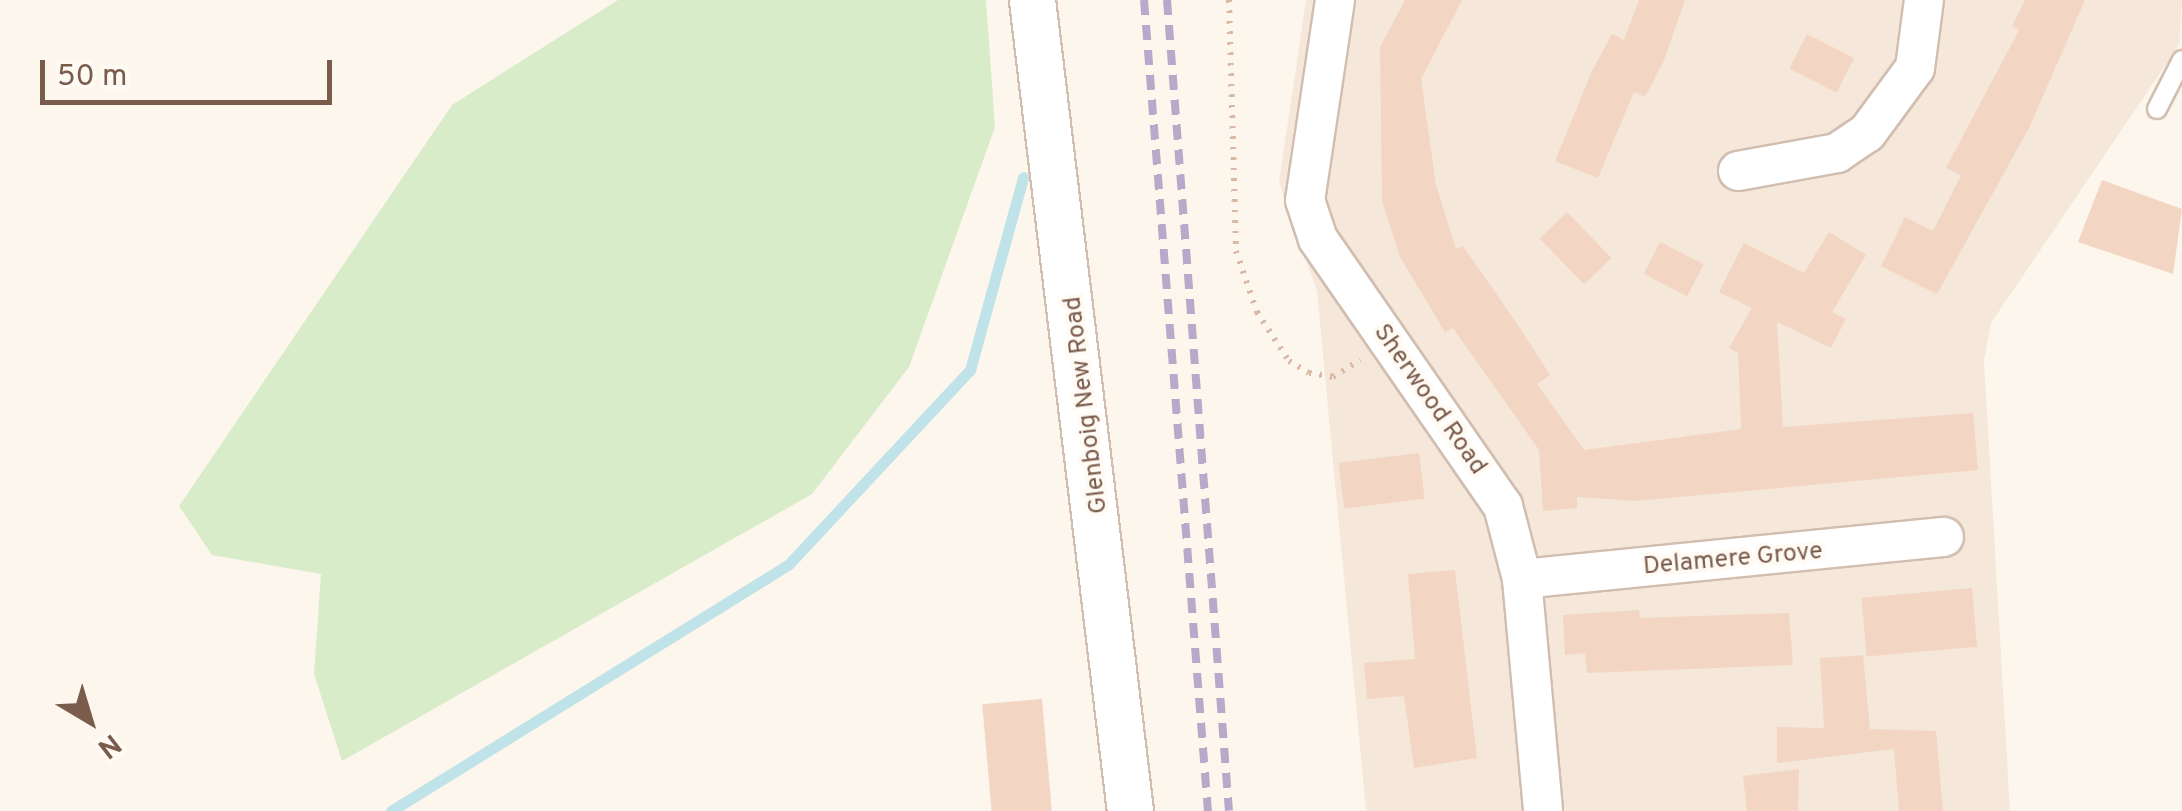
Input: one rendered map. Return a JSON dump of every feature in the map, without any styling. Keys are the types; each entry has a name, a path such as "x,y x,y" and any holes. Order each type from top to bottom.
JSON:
{"street":[{"name":"Glenboig New Road","path":"1032,0 1130,811"},
{"name":"Sherwood Road","path":"1335,0 1305,200 1318,239 1503,506 1522,580 1543,811"},
{"path":"1738,171 1837,153 1868,132 1914,68 1924,0"},
{"name":"Delamere Grove","path":"1522,580 1944,537"}],"lane":[{"path":"2156,108 2182,60"}],"path":[{"path":"1228,0 1236,250 1258,312 1289,361 1309,373 1333,377 1387,340"}],"shaded area":[{"path":"1306,0 2182,0 2179,45 1991,323 1984,360 2010,811 1366,811 1317,291 1279,182"}],"green space":[{"path":"618,0 986,0 995,127 909,367 812,494 342,761 314,674 321,574 212,555 179,506 452,105"}],"building":[{"path":"1405,0 1462,0 1421,79 1436,185 1456,249 1463,246 1550,375 1537,384 1584,450 1741,429 1738,353 1729,348 1752,308 1719,292 1744,243 1804,273 1829,232 1866,255 1832,312 1846,319 1831,348 1777,322 1783,427 1973,413 1978,470 1635,501 1577,497 1577,508 1543,511 1539,450 1453,328 1445,332 1400,257 1382,201 1380,47"},
{"path":"1639,0 1685,0 1664,60 1645,97 1634,92 1598,178 1555,161 1592,71 1612,34 1624,40"},
{"path":"2025,0 2085,0 2029,128 1937,294 1881,266 1905,217 1933,231 1961,175 1946,168 2019,30 2012,26"},
{"path":"1807,34 1854,58 1837,93 1789,69"},
{"path":"2102,180 2182,209 2173,274 2078,242"},
{"path":"1567,212 1611,258 1584,284 1540,238"},
{"path":"1660,242 1704,264 1687,296 1644,274"},
{"path":"1419,453 1425,499 1344,509 1339,463"},
{"path":"1455,570 1477,758 1414,768 1404,696 1367,699 1364,663 1415,659 1408,574"},
{"path":"1972,588 1977,647 1867,656 1861,598"},
{"path":"1639,610 1640,618 1789,613 1793,665 1587,673 1585,653 1565,655 1563,615"},
{"path":"1863,655 1870,729 1936,731 1943,811 1899,811 1894,749 1777,763 1777,727 1824,728 1820,658"},
{"path":"1042,699 1052,811 992,811 982,704"},
{"path":"1799,769 1798,811 1747,811 1743,776"}],"waterway":[{"path":"391,811 788,565 970,370 1023,177"}],"railway":[{"path":"1144,0 1208,811"},
{"path":"1167,0 1229,811"}]}
